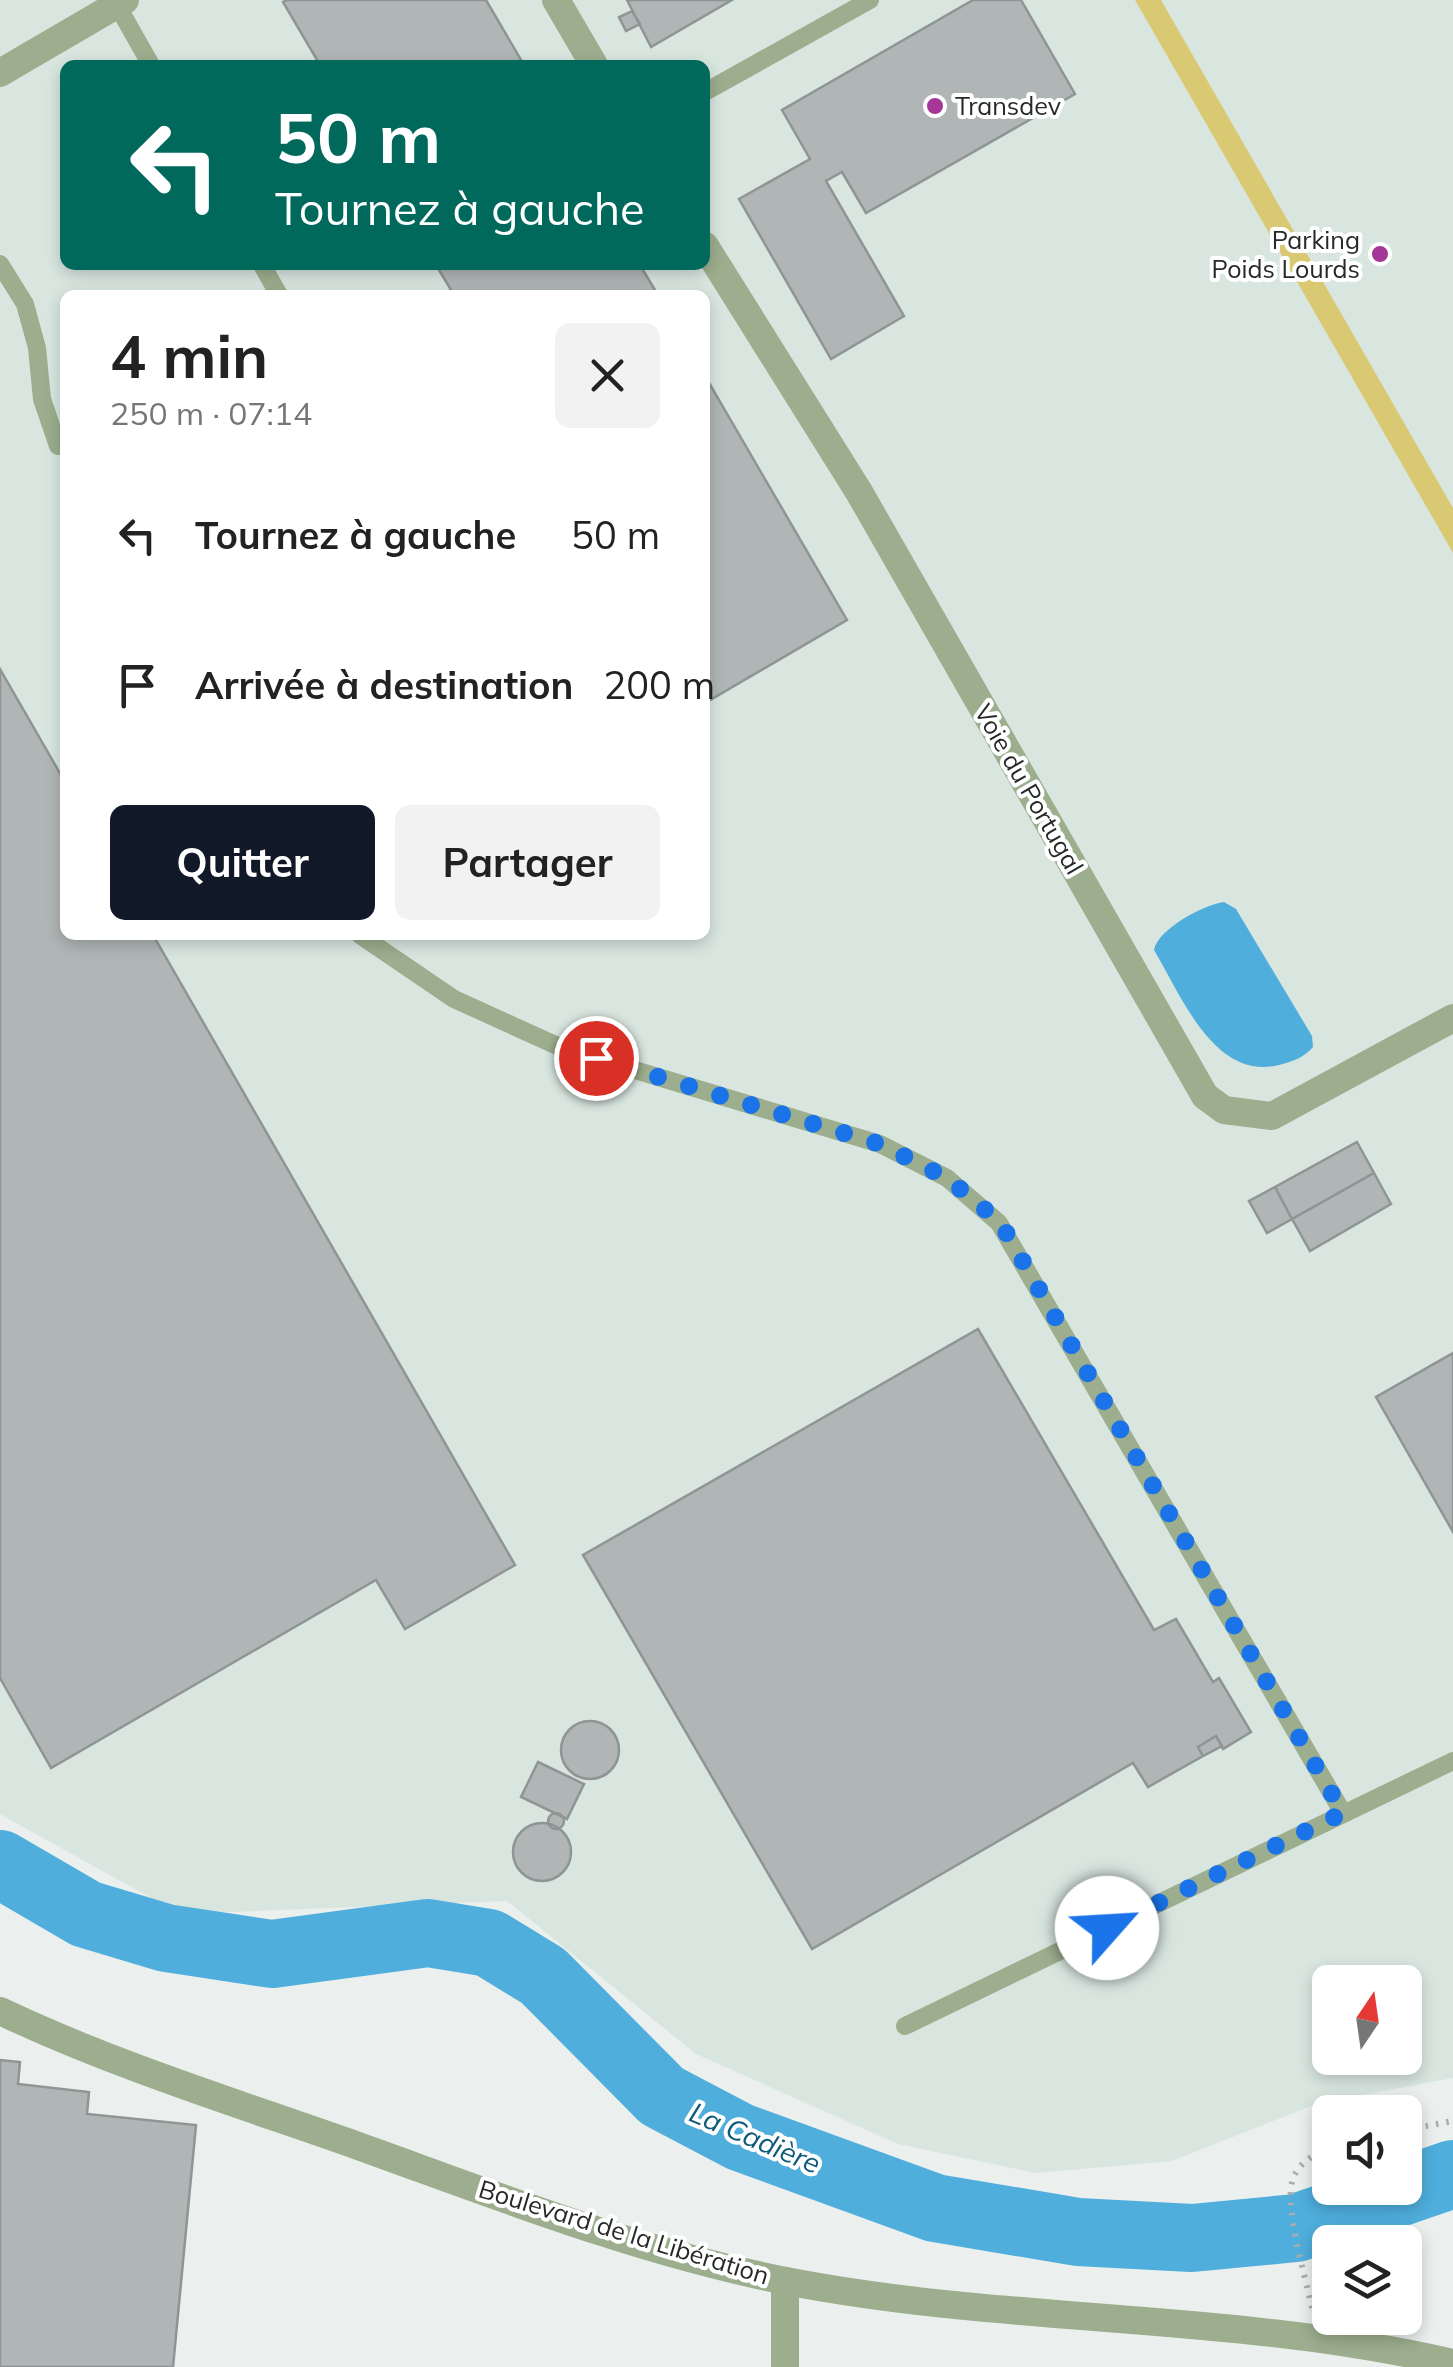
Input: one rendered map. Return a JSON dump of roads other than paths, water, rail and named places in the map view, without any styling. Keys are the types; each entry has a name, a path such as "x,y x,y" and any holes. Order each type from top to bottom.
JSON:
{"street":[{"path":"556,0 591,60"},
{"path":"0,72 119,2"},
{"name":"Voie du Portugal","path":"710,254 858,492 1205,1096 1224,1110 1272,1116 1453,1018"},
{"name":"Boulevard de la Libération","path":"0,2011 138,2067 565,2220 785,2281 904,2299 1318,2337 1453,2362"},
{"path":"784,2367 785,2281"}],"lane":[{"path":"710,89 870,0"},
{"path":"119,2 148,60"},
{"path":"0,264 25,304 37,348 42,399 60,442"},
{"path":"367,940 454,999 562,1048 880,1144 947,1178 1000,1222 1343,1813"},
{"path":"905,2026 1453,1761"}],"water":[{"path":"1224,902 1236,909 1312,1036 1313,1047 1298,1059 1256,1066 1236,1060 1218,1048 1188,1010 1154,950 1164,934 1183,919"}],"waterway":[{"name":"La Cadière","path":"0,1864 86,1914 166,1938 272,1954 428,1933 489,1943 543,1976 662,2096 740,2137 935,2208 1078,2232 1192,2238 1296,2228 1453,2174"}],"place":[{"name":"Transdev","path":"935,106"},
{"name":"Parking Poids Lourds","path":"1380,254"}]}
